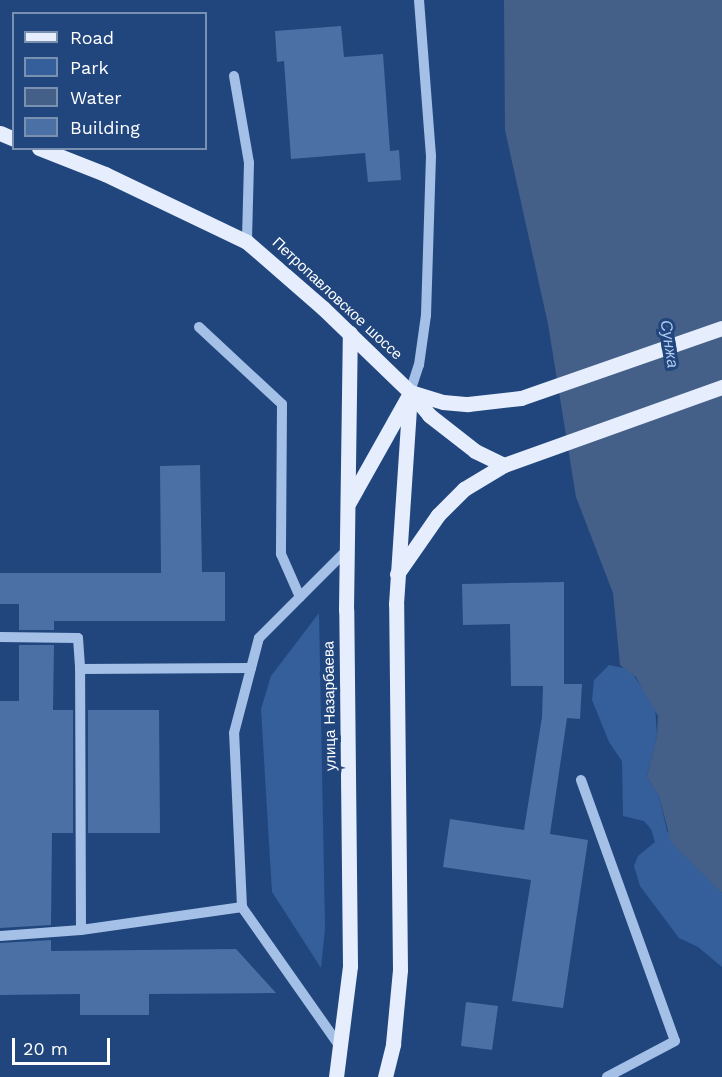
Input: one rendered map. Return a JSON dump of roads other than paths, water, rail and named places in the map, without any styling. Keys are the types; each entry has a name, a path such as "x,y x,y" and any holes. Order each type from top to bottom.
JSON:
{"main road":[{"name":"Петропавловское шоссе","path":"44,150 116,179 247,242 350,333 453,436 504,465"},
{"path":"411,392 443,402 468,404 521,398 722,328"},
{"name":"улица Назарбаева","path":"336,1077 350,966 346,508 350,333"},
{"path":"397,574 438,515 464,489 504,465 546,452 722,387"},
{"path":"346,508 390,422 411,392"},
{"path":"385,1077 393,1044 400,970 397,574 411,392"}],"street":[{"path":"411,392 419,365 426,315 431,156 419,0"},
{"path":"234,76 249,164 247,242"},
{"path":"199,327 282,404 282,554 300,597"},
{"path":"341,1048 242,907 234,734 259,638 347,550"},
{"path":"0,637 78,638 81,930"},
{"path":"80,669 251,668"},
{"path":"581,780 675,1041 607,1077"},
{"path":"0,936 81,930 242,907"}],"water":[{"name":"Сунжа","path":"504,0 722,0 722,893 671,842 659,796 647,777 657,736 658,716 636,677 620,665 613,593 576,497 548,324 505,130"}]}
